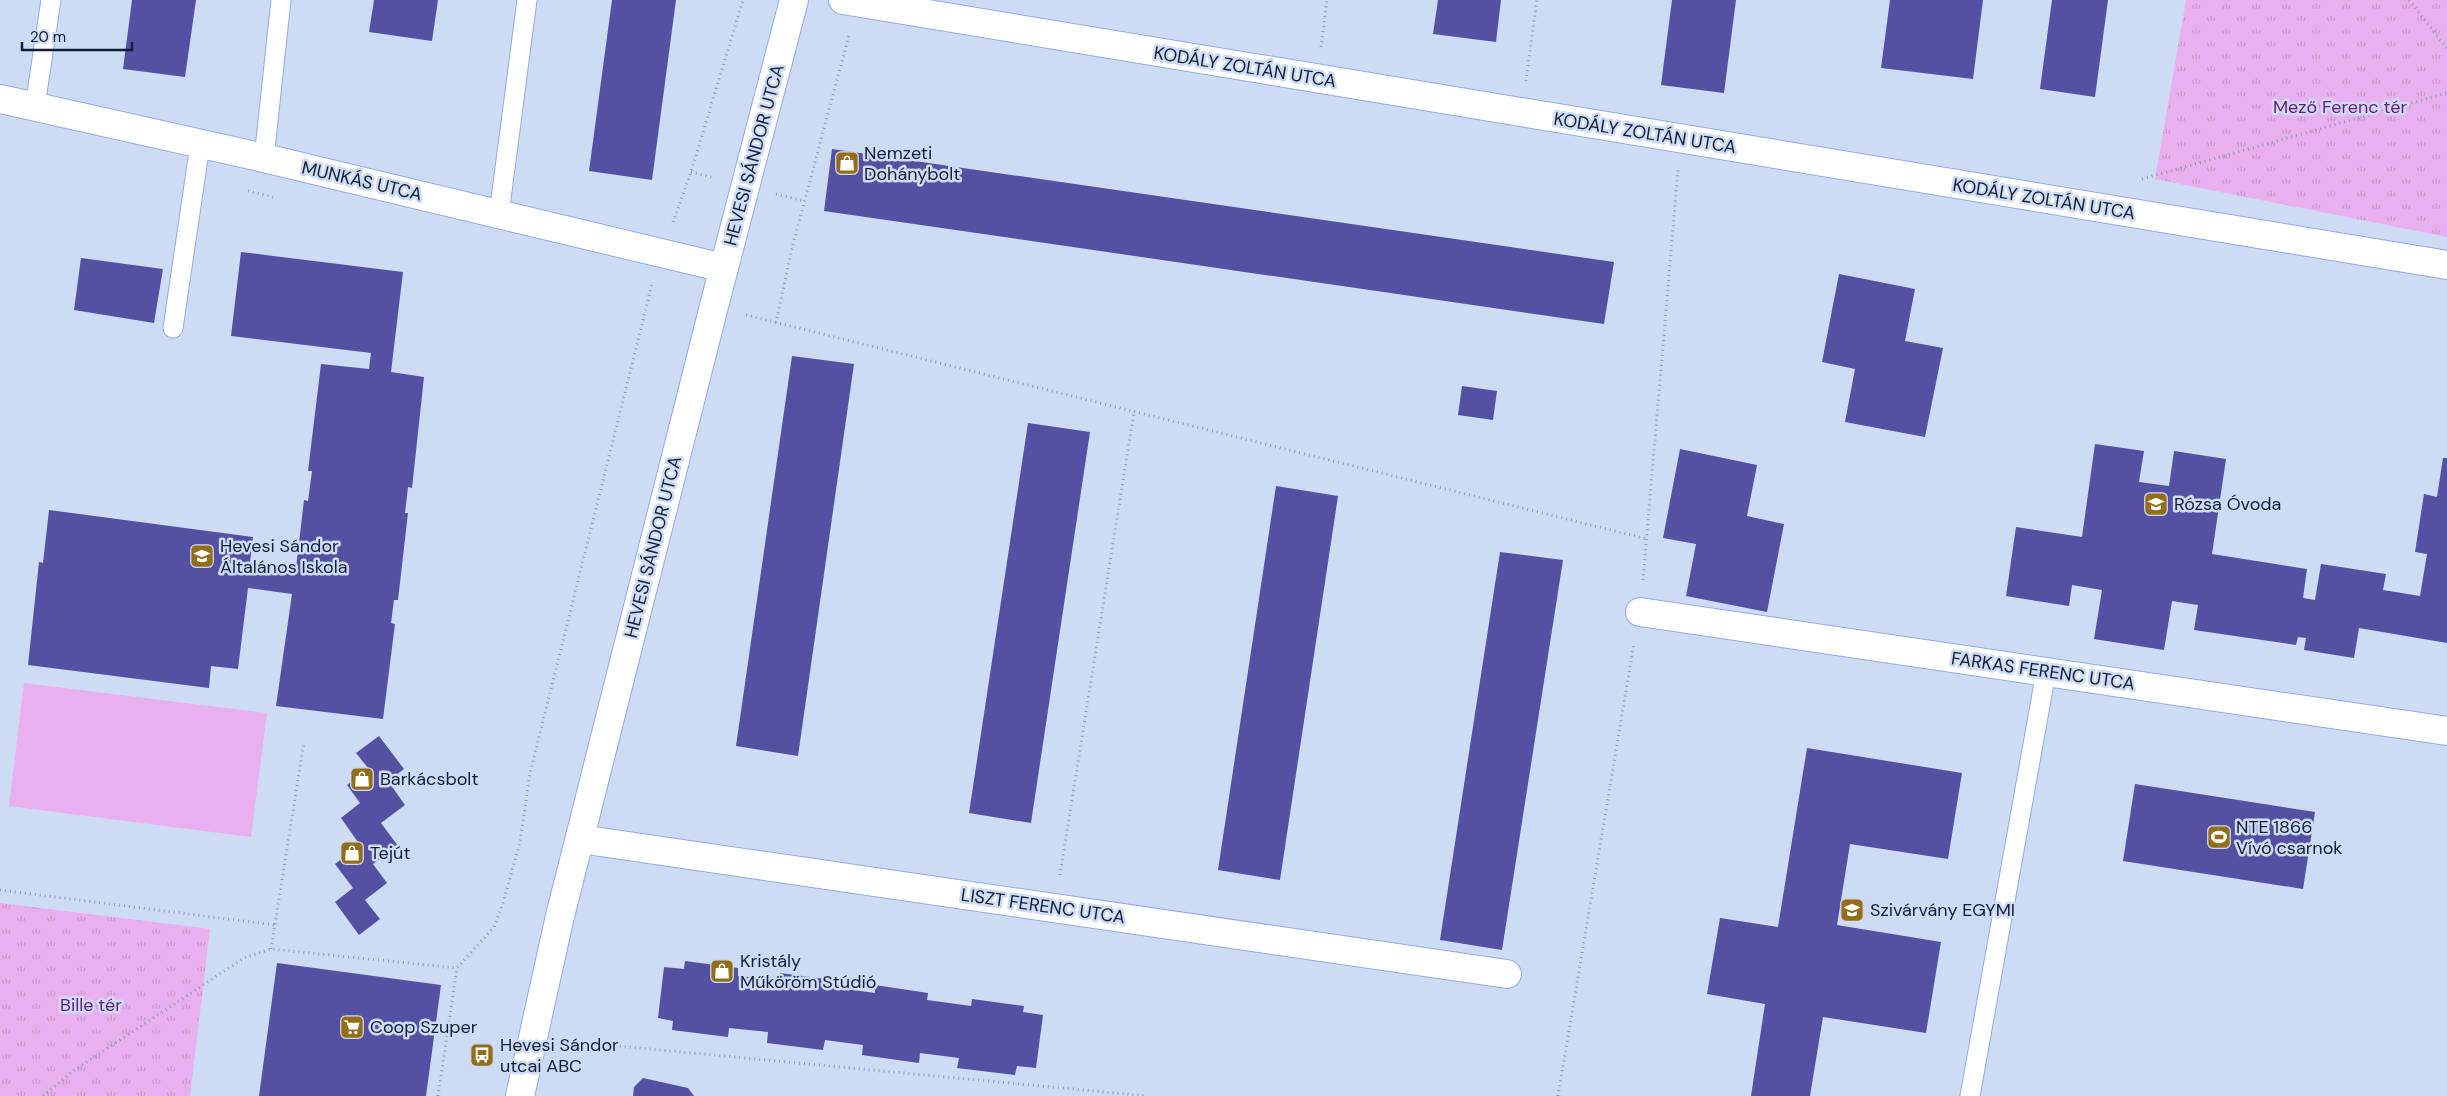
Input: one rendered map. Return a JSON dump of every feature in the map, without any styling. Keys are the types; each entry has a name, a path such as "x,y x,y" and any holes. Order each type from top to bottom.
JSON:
{"street":[{"name":"HEVESI SÁNDOR UTCA","path":"520,1096 532,1038 580,839 714,306 794,0"},
{"name":"KODÁLY ZOLTÁN UTCA","path":"850,1 2447,265"},
{"name":"MUNKÁS UTCA","path":"0,99 264,158 724,268"},
{"name":"FARKAS FERENC UTCA","path":"1640,612 2447,731"},
{"name":"LISZT FERENC UTCA","path":"580,839 1506,974"}],"lane":[{"path":"35,106 51,0"},
{"path":"264,158 281,0"},
{"path":"499,214 527,0"},
{"path":"173,328 200,145"},
{"path":"1970,1096 2046,672"}],"path":[{"path":"438,1096 457,968 494,927 514,870 530,773 651,286 691,172 743,0"},
{"path":"1321,48 1327,0"},
{"path":"2409,0 2447,48"},
{"path":"776,323 850,1"},
{"path":"2140,180 2447,93"},
{"path":"244,190 282,199"},
{"path":"642,283 651,286"},
{"path":"714,306 1646,539"},
{"path":"1054,908 1134,412"},
{"path":"271,949 304,742"},
{"path":"0,890 275,925"},
{"path":"43,1096 73,1071 244,958 271,949 457,968"},
{"path":"532,1038 1147,1096"}],"green space":[{"name":"Mező Ferenc tér","path":"2186,0 2447,0 2447,237 2155,179"},
{"path":"24,683 267,713 251,837 9,806"},
{"name":"Bille tér","path":"0,903 210,929 190,1096 0,1096"}],"building":[{"path":"132,0 196,0 185,77 123,69"},
{"path":"374,0 438,0 432,41 369,32"},
{"path":"612,0 676,0 652,180 589,171"},
{"path":"1438,0 1501,0 1496,42 1433,34"},
{"path":"1672,0 1736,0 1724,93 1661,85"},
{"path":"1890,0 1983,0 1973,79 1881,68"},
{"path":"2052,0 2108,0 2095,97 2040,89"},
{"path":"832,149 1614,262 1604,324 824,211"},
{"name":"Hevesi Sándor Általános Iskola","path":"241,252 403,272 391,372 424,377 412,488 408,487 405,513 408,513 398,600 394,600 391,623 395,624 383,719 276,706 292,594 248,588 238,669 211,666 209,688 28,665 39,562 43,563 49,510 253,537 250,562 296,568 304,500 308,501 312,471 308,471 321,364 369,369 371,353 231,336"},
{"path":"81,258 163,269 154,323 74,310"},
{"path":"1839,274 1915,289 1905,341 1943,348 1925,437 1845,422 1855,369 1822,362"},
{"path":"792,356 854,364 798,756 736,746"},
{"path":"1462,386 1497,391 1493,420 1458,415"},
{"path":"1028,423 1090,432 1031,823 969,813"},
{"path":"2095,444 2144,451 2139,482 2169,486 2174,451 2226,459 2212,554 2307,569 2303,598 2315,600 2321,564 2386,574 2383,590 2420,596 2427,554 2415,552 2424,494 2437,497 2443,458 2447,458 2447,643 2359,628 2354,658 2304,650 2306,638 2298,637 2296,645 2194,630 2198,605 2172,601 2164,650 2094,639 2102,590 2072,585 2069,606 2006,596 2016,527 2082,537"},
{"path":"1680,449 1757,465 1747,516 1784,524 1767,612 1686,596 1696,544 1663,538"},
{"path":"1276,486 1338,496 1280,880 1218,870"},
{"path":"1500,552 1563,560 1502,950 1440,940"},
{"path":"379,736 404,769 388,781 405,805 381,823 398,846 373,864 387,883 365,900 380,919 359,935 335,902 353,888 335,864 360,845 341,818 360,803 347,785 369,769 356,753"},
{"path":"1807,748 1962,773 1948,859 1850,844 1837,925 1941,942 1926,1033 1823,1017 1810,1096 1751,1096 1765,1004 1707,994 1720,918 1778,927"},
{"name":"NTE 1866 Vívó csarnok","path":"2135,784 2315,812 2303,889 2123,861"},
{"path":"685,961 738,968 738,976 779,980 780,973 833,980 832,987 875,993 875,985 928,993 927,1000 971,1006 972,999 1024,1006 1023,1012 1043,1015 1036,1068 1017,1066 1015,1075 957,1068 959,1058 920,1053 919,1063 862,1055 863,1045 825,1040 823,1050 767,1043 768,1032 729,1028 728,1037 672,1030 673,1021 658,1018 664,967 684,969"},
{"name":"Coop Szuper","path":"277,963 441,985 426,1096 259,1096"},
{"path":"643,1078 688,1088 694,1096 633,1096 634,1087"}],"place":[{"name":"Nemzeti Dohánybolt","path":"847,163"},
{"name":"Rózsa Óvoda","path":"2156,504"},
{"name":"Hevesi Sándor Általános Iskola","path":"202,556"},
{"name":"Barkácsbolt","path":"362,779"},
{"name":"NTE 1866 Vívó csarnok","path":"2219,837"},
{"name":"Tejút","path":"352,853"},
{"name":"Szivárvány EGYMI","path":"1852,910"},
{"name":"Kristály Műköröm Stúdió","path":"722,971"},
{"name":"Coop Szuper","path":"352,1027"},
{"name":"Hevesi Sándor utcai ABC","path":"482,1055"}]}
